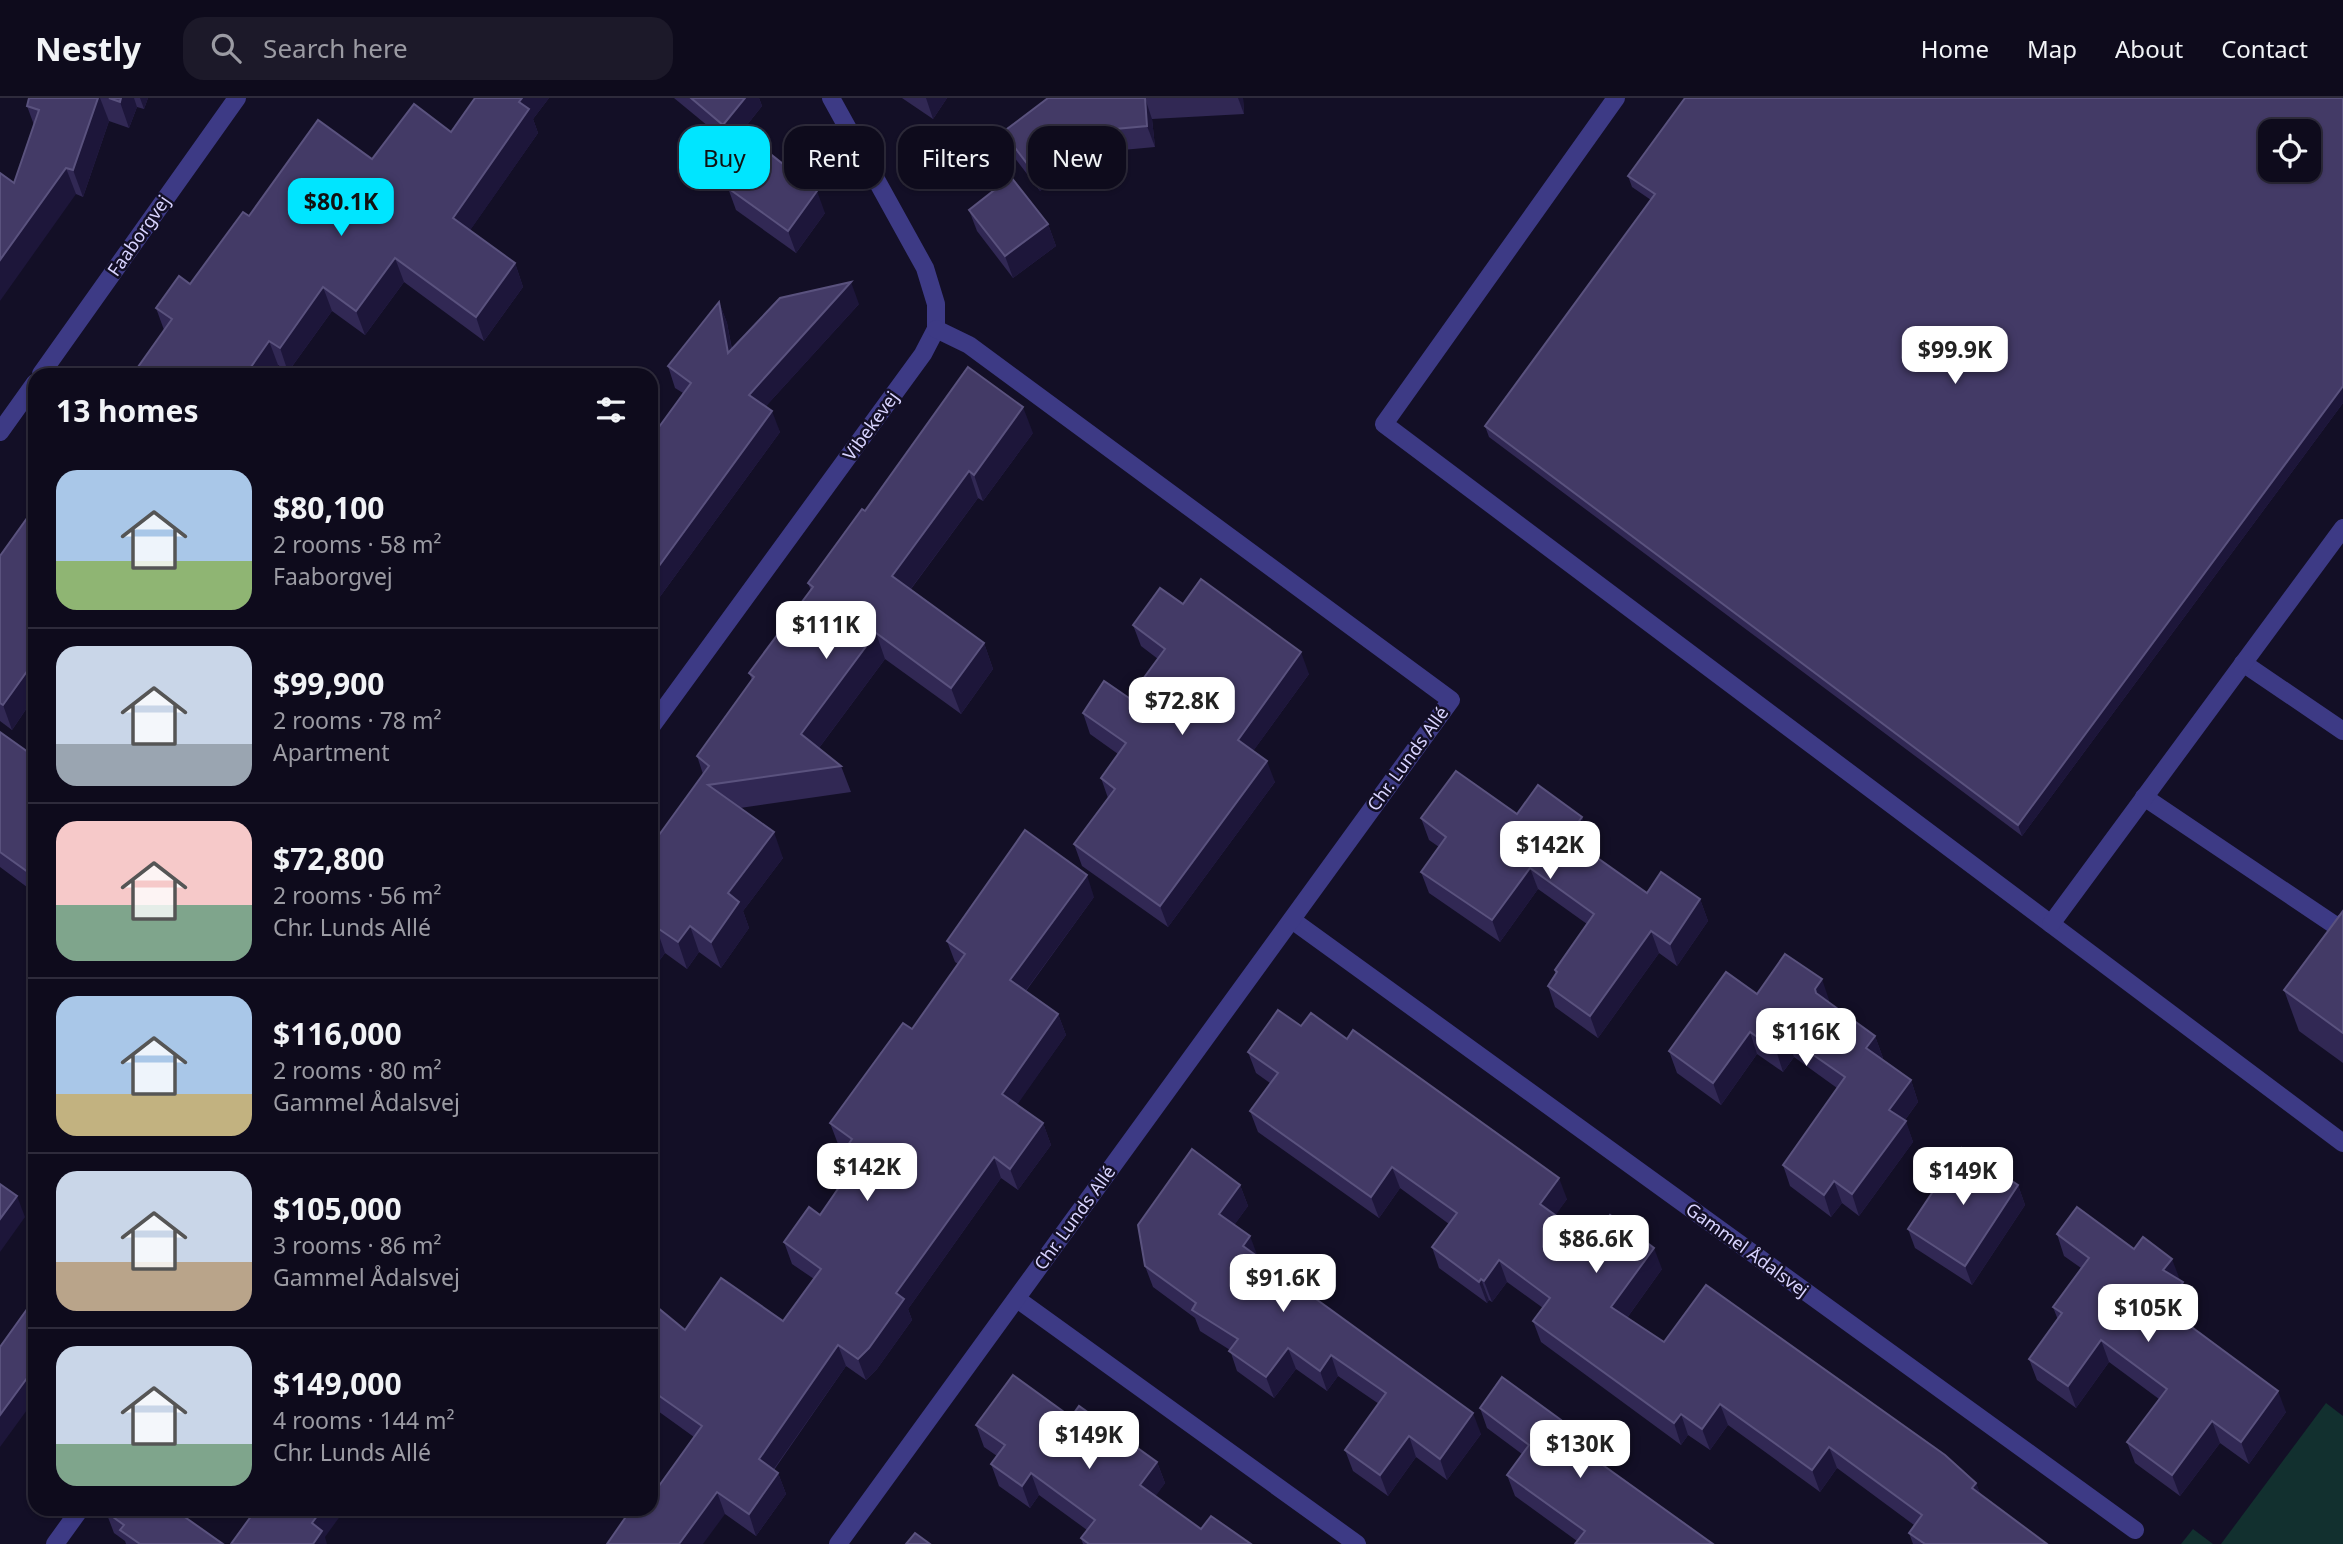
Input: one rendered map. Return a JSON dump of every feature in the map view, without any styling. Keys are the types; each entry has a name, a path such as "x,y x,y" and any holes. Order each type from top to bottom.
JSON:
{"street":[{"name":"Faaborgvej","path":"45,368 237,98"},
{"path":"832,98 925,268 936,304 936,330"},
{"path":"1616,98 1384,424 2343,1143"},
{"name":"Vibekevej","path":"658,717 923,354 936,330"},
{"name":"Chr. Lunds Allé","path":"838,1544 1451,701 969,345 936,330"},
{"path":"0,432 28,393"},
{"path":"2051,924 2343,528"},
{"path":"2243,663 2343,731"},
{"path":"2144,797 2339,928 2343,923"},
{"name":"Gammel Ådalsvej","path":"1292,920 2135,1530"},
{"path":"1017,1299 1357,1544"},
{"path":"55,1544 75,1516"}],"green space":[{"path":"2326,1403 2343,1416 2343,1544 2221,1544"},
{"path":"2193,1529 2213,1544 2181,1544"}],"building":[{"path":"29,98 98,98 73,170 66,168 0,260 0,173 14,183 39,110 27,106"},
{"path":"475,98 522,98 519,102 529,109 453,218 515,263 476,317 395,258 356,311 323,287 280,348 269,341 250,368 137,368 172,319 156,308 179,276 190,284 243,212 249,216 318,120 372,159 414,104 451,132"},
{"path":"691,98 745,98 723,125"},
{"path":"1048,98 1145,98 1147,126 1028,126 1028,165 1014,146 1014,126 1011,126"},
{"path":"1685,98 2343,98 2343,386 2018,825 1485,426 1655,194 1628,176"},
{"path":"770,154 784,165 784,189 817,191 788,231 729,189 770,189"},
{"path":"1014,181 1048,224 1005,256 969,210 996,189 1014,189"},
{"path":"851,282 749,395 772,411 658,567 658,428 691,383 668,366 719,302 728,353 780,298"},
{"path":"968,367 1023,407 974,475 969,471 892,576 984,643 951,688 876,633 801,734 841,766 708,785 774,832 728,893 739,902 711,942 690,926 678,942 658,928 658,836 709,766 697,756 754,677 749,673 813,587 808,583 862,509 865,511"},
{"path":"28,517 28,670 3,705 0,703 0,556"},
{"path":"1201,579 1301,652 1238,740 1267,761 1160,906 1074,844 1115,789 1101,778 1126,743 1083,713 1104,681 1129,698 1165,649 1133,625 1160,588 1183,604"},
{"path":"0,732 28,752 28,872 0,852"},
{"path":"1456,771 1517,814 1538,785 1582,817 1568,837 1647,893 1661,872 1700,899 1670,944 1651,931 1590,1016 1548,986 1557,972 1555,970 1594,914 1530,868 1492,920 1421,872 1446,837 1421,818"},
{"path":"1025,830 1087,875 1010,980 1058,1014 1002,1094 1043,1123 1010,1169 994,1157 896,1293 904,1299 869,1348 858,1359 838,1345 759,1459 778,1473 749,1514 717,1492 679,1544 607,1544 626,1516 658,1516 658,1487 702,1426 658,1395 658,1308 685,1330 721,1278 783,1321 821,1269 784,1242 809,1207 820,1215 857,1161 844,1151 852,1139 830,1123 903,1023 912,1029 965,954 947,941"},
{"path":"2343,911 2343,1033 2284,990"},
{"path":"1785,954 1822,979 1815,989 1816,993 1875,1036 1866,1048 1911,1080 1889,1110 1906,1121 1852,1194 1834,1181 1824,1195 1783,1165 1845,1077 1786,1036 1776,1050 1750,1032 1713,1083 1669,1051 1726,972 1757,994"},
{"path":"1278,1010 1301,1026 1311,1013 1347,1039 1353,1030 1559,1178 1540,1204 1591,1241 1610,1215 1654,1248 1611,1307 1664,1342 1706,1285 1945,1455 1976,1483 1972,1488 2047,1544 1925,1544 1909,1533 1922,1515 1829,1447 1812,1470 1720,1404 1702,1429 1681,1414 1674,1423 1533,1321 1550,1298 1499,1260 1484,1281 1481,1279 1479,1282 1432,1247 1457,1213 1392,1167 1371,1197 1250,1111 1278,1073 1248,1052"},
{"path":"1962,1148 2018,1185 1965,1266 1908,1229"},
{"path":"1192,1149 1240,1185 1219,1214 1250,1236 1243,1246 1473,1413 1440,1459 1409,1436 1380,1475 1345,1450 1386,1393 1331,1355 1320,1371 1288,1348 1266,1377 1229,1351 1238,1339 1192,1310 1196,1303 1145,1266 1138,1225"},
{"path":"0,1184 17,1196 0,1219"},
{"path":"2077,1207 2134,1249 2143,1237 2172,1259 2163,1270 2183,1282 2166,1308 2278,1391 2241,1442 2212,1421 2172,1475 2127,1442 2167,1389 2101,1340 2068,1386 2029,1359 2062,1313 2053,1307 2089,1258 2057,1234"},
{"path":"28,1308 28,1377 0,1415 0,1347"},
{"path":"1013,1375 1071,1417 1079,1406 1157,1462 1140,1485 1201,1529 1211,1516 1251,1544 1089,1544 1081,1538 1095,1520 1031,1473 1022,1486 991,1464 1005,1445 976,1425"},
{"path":"1502,1377 1561,1420 1554,1430 1713,1544 1575,1544 1585,1531 1507,1475 1529,1445 1480,1408"},
{"path":"112,1516 183,1516 223,1544 140,1544 120,1530 124,1525"},
{"path":"251,1516 317,1516 312,1523 322,1531 313,1544 231,1544"},
{"path":"915,1533 930,1544 906,1544"}]}
